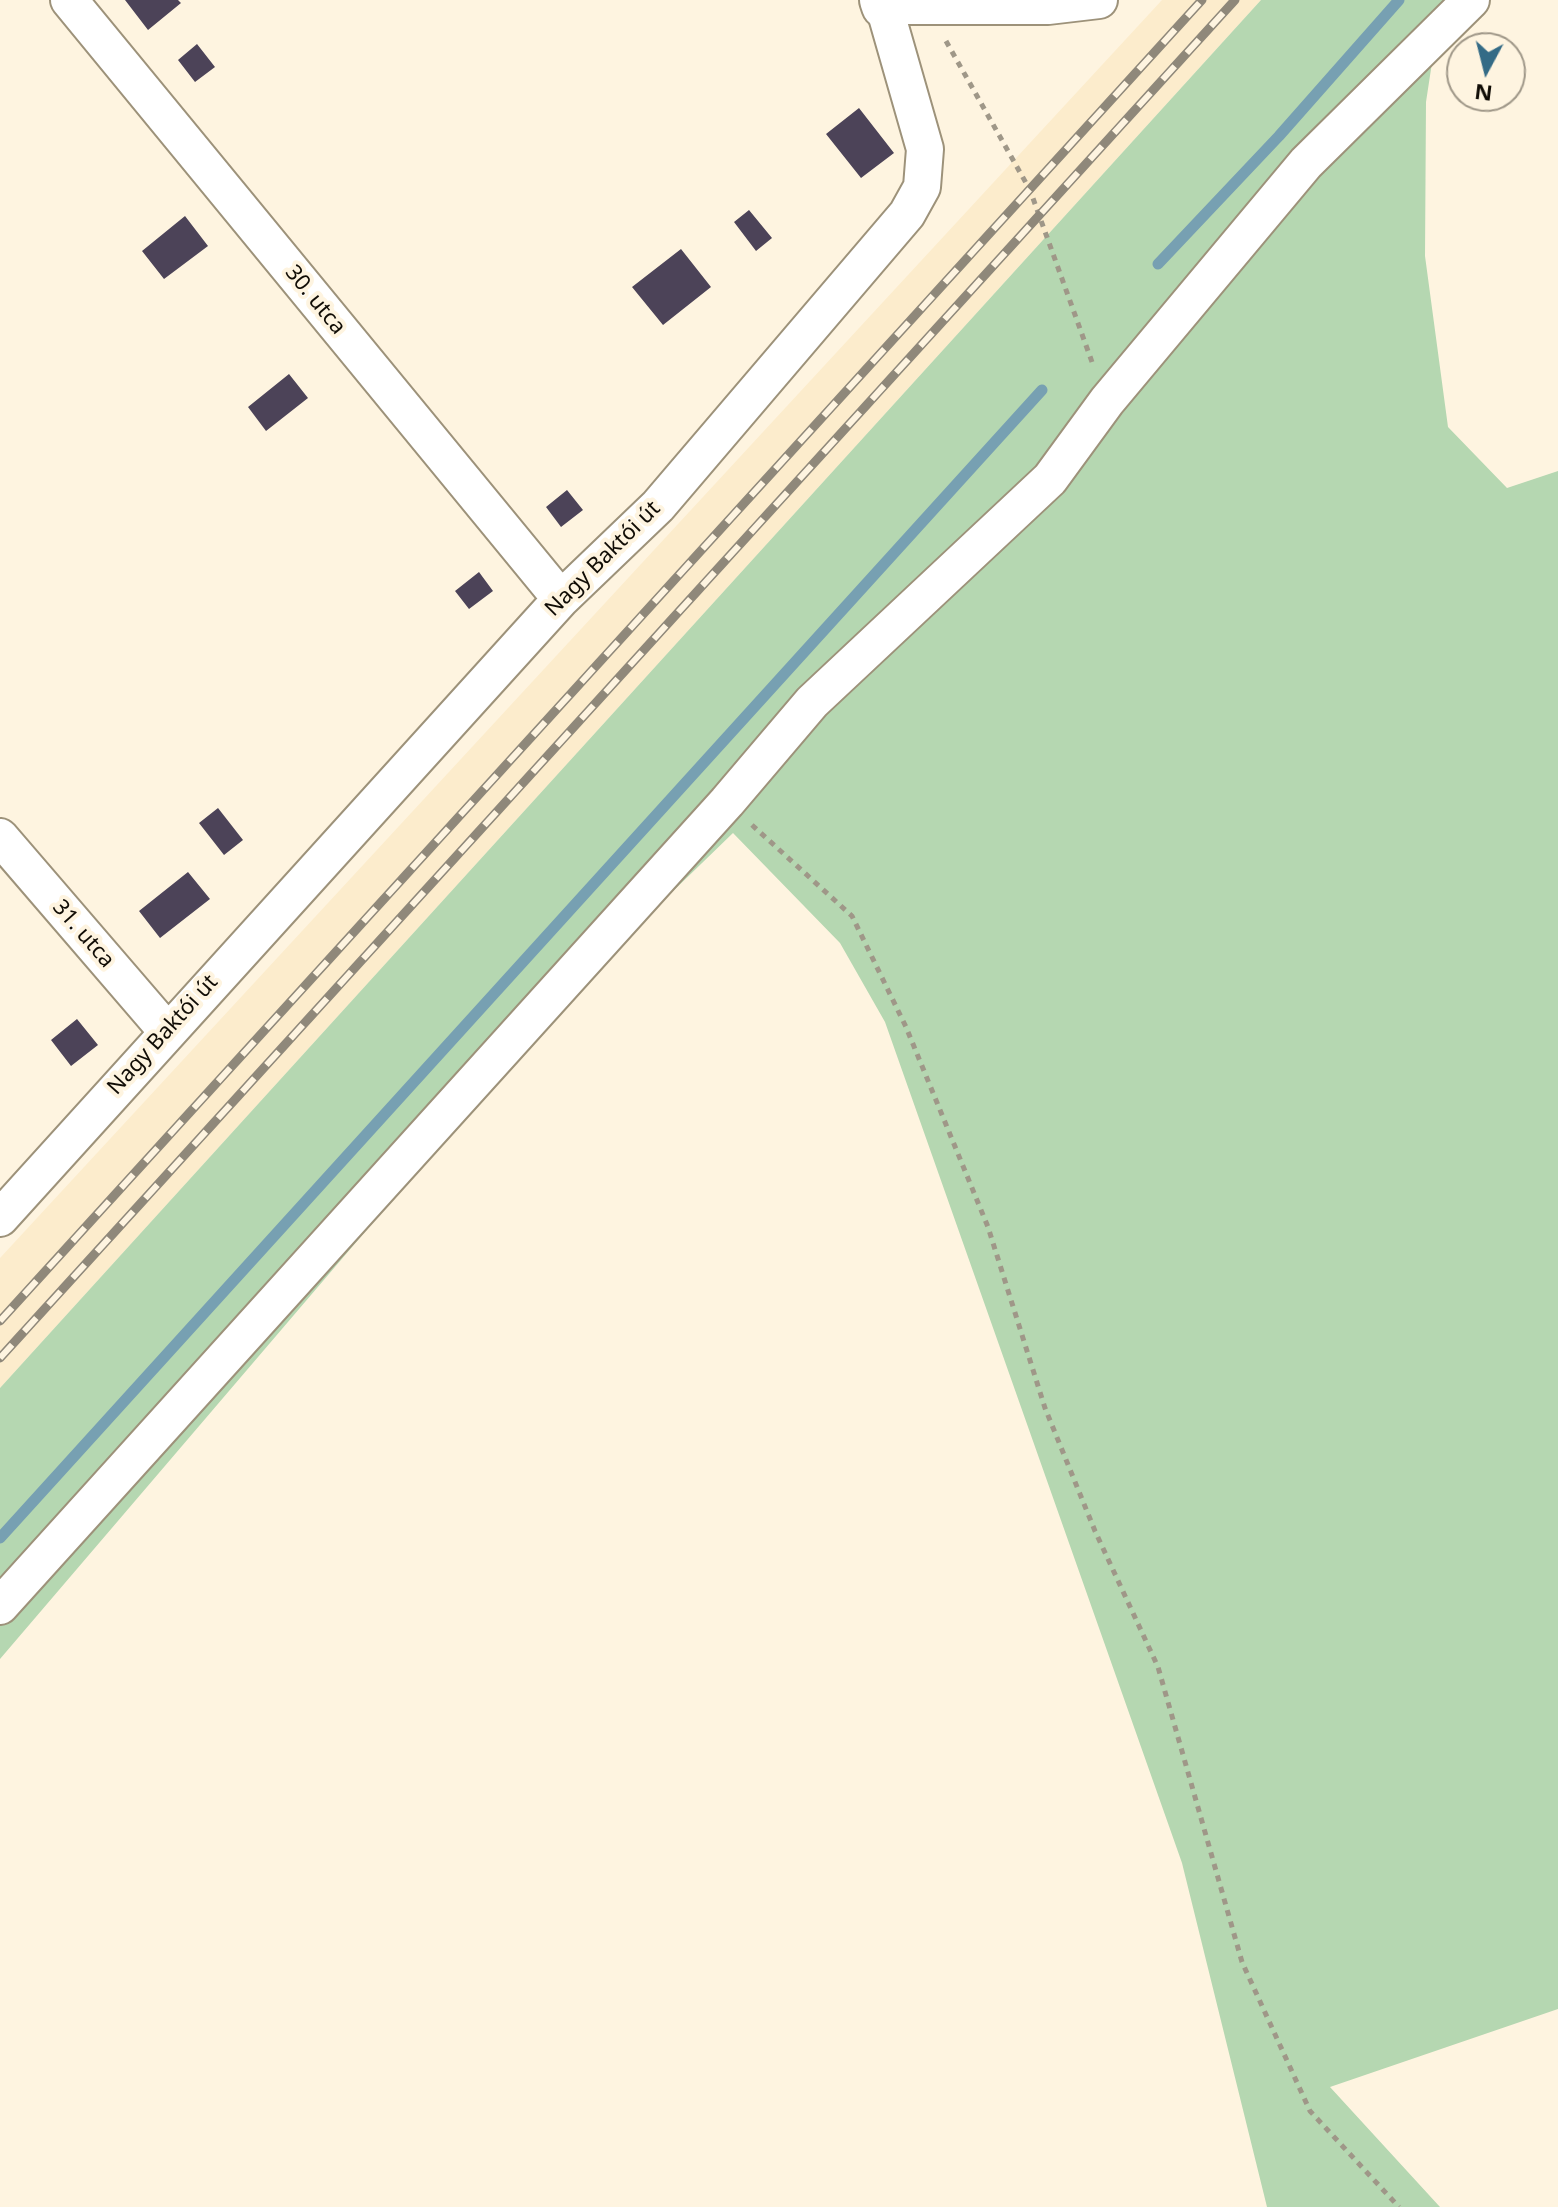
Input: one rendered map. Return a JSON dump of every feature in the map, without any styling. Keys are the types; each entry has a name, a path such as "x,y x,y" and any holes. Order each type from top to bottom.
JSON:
{"street":[{"name":"30. utca","path":"69,0 561,599"},
{"path":"897,4 1048,6 1099,0"},
{"path":"0,1606 727,802 812,702 1050,479 1107,401 1306,163 1471,0"},
{"name":"Nagy Baktói út","path":"0,1218 166,1030 561,599 658,506 907,214 922,187 925,149 897,4"},
{"name":"31. utca","path":"0,837 166,1030"}],"path":[{"path":"897,4 1030,190 1107,401"},
{"path":"727,802 852,916 906,1027 988,1227 1045,1408 1095,1531 1158,1667 1242,1962 1310,2111 1399,2207"}],"shaded area":[{"path":"1162,0 1261,0 0,1388 0,1258"}],"green space":[{"path":"1261,0 1450,0 1440,10 1426,102 1425,256 1448,427 1507,488 1558,471 1558,2009 1330,2087 1440,2207 1267,2207 1182,1863 885,1022 840,943 733,833 575,986 0,1659 0,1388"}],"building":[{"path":"125,0 178,0 181,3 148,30"},
{"path":"197,44 215,67 195,82 178,60"},
{"path":"859,108 894,153 861,178 826,134"},
{"path":"749,210 772,238 756,251 734,222"},
{"path":"185,216 208,246 164,279 142,251"},
{"path":"681,249 711,287 663,325 632,287"},
{"path":"289,374 308,398 266,431 248,407"},
{"path":"567,490 583,510 561,527 546,507"},
{"path":"479,572 493,591 469,609 455,591"},
{"path":"218,808 243,840 224,855 199,823"},
{"path":"188,872 210,899 160,938 139,911"},
{"path":"77,1019 98,1045 71,1066 51,1040"}],"waterway":[{"path":"1158,264 1279,136 1399,0"},
{"path":"0,1538 1042,390"}],"railway":[{"path":"0,1321 1202,0"},
{"path":"0,1358 1235,0"}]}
